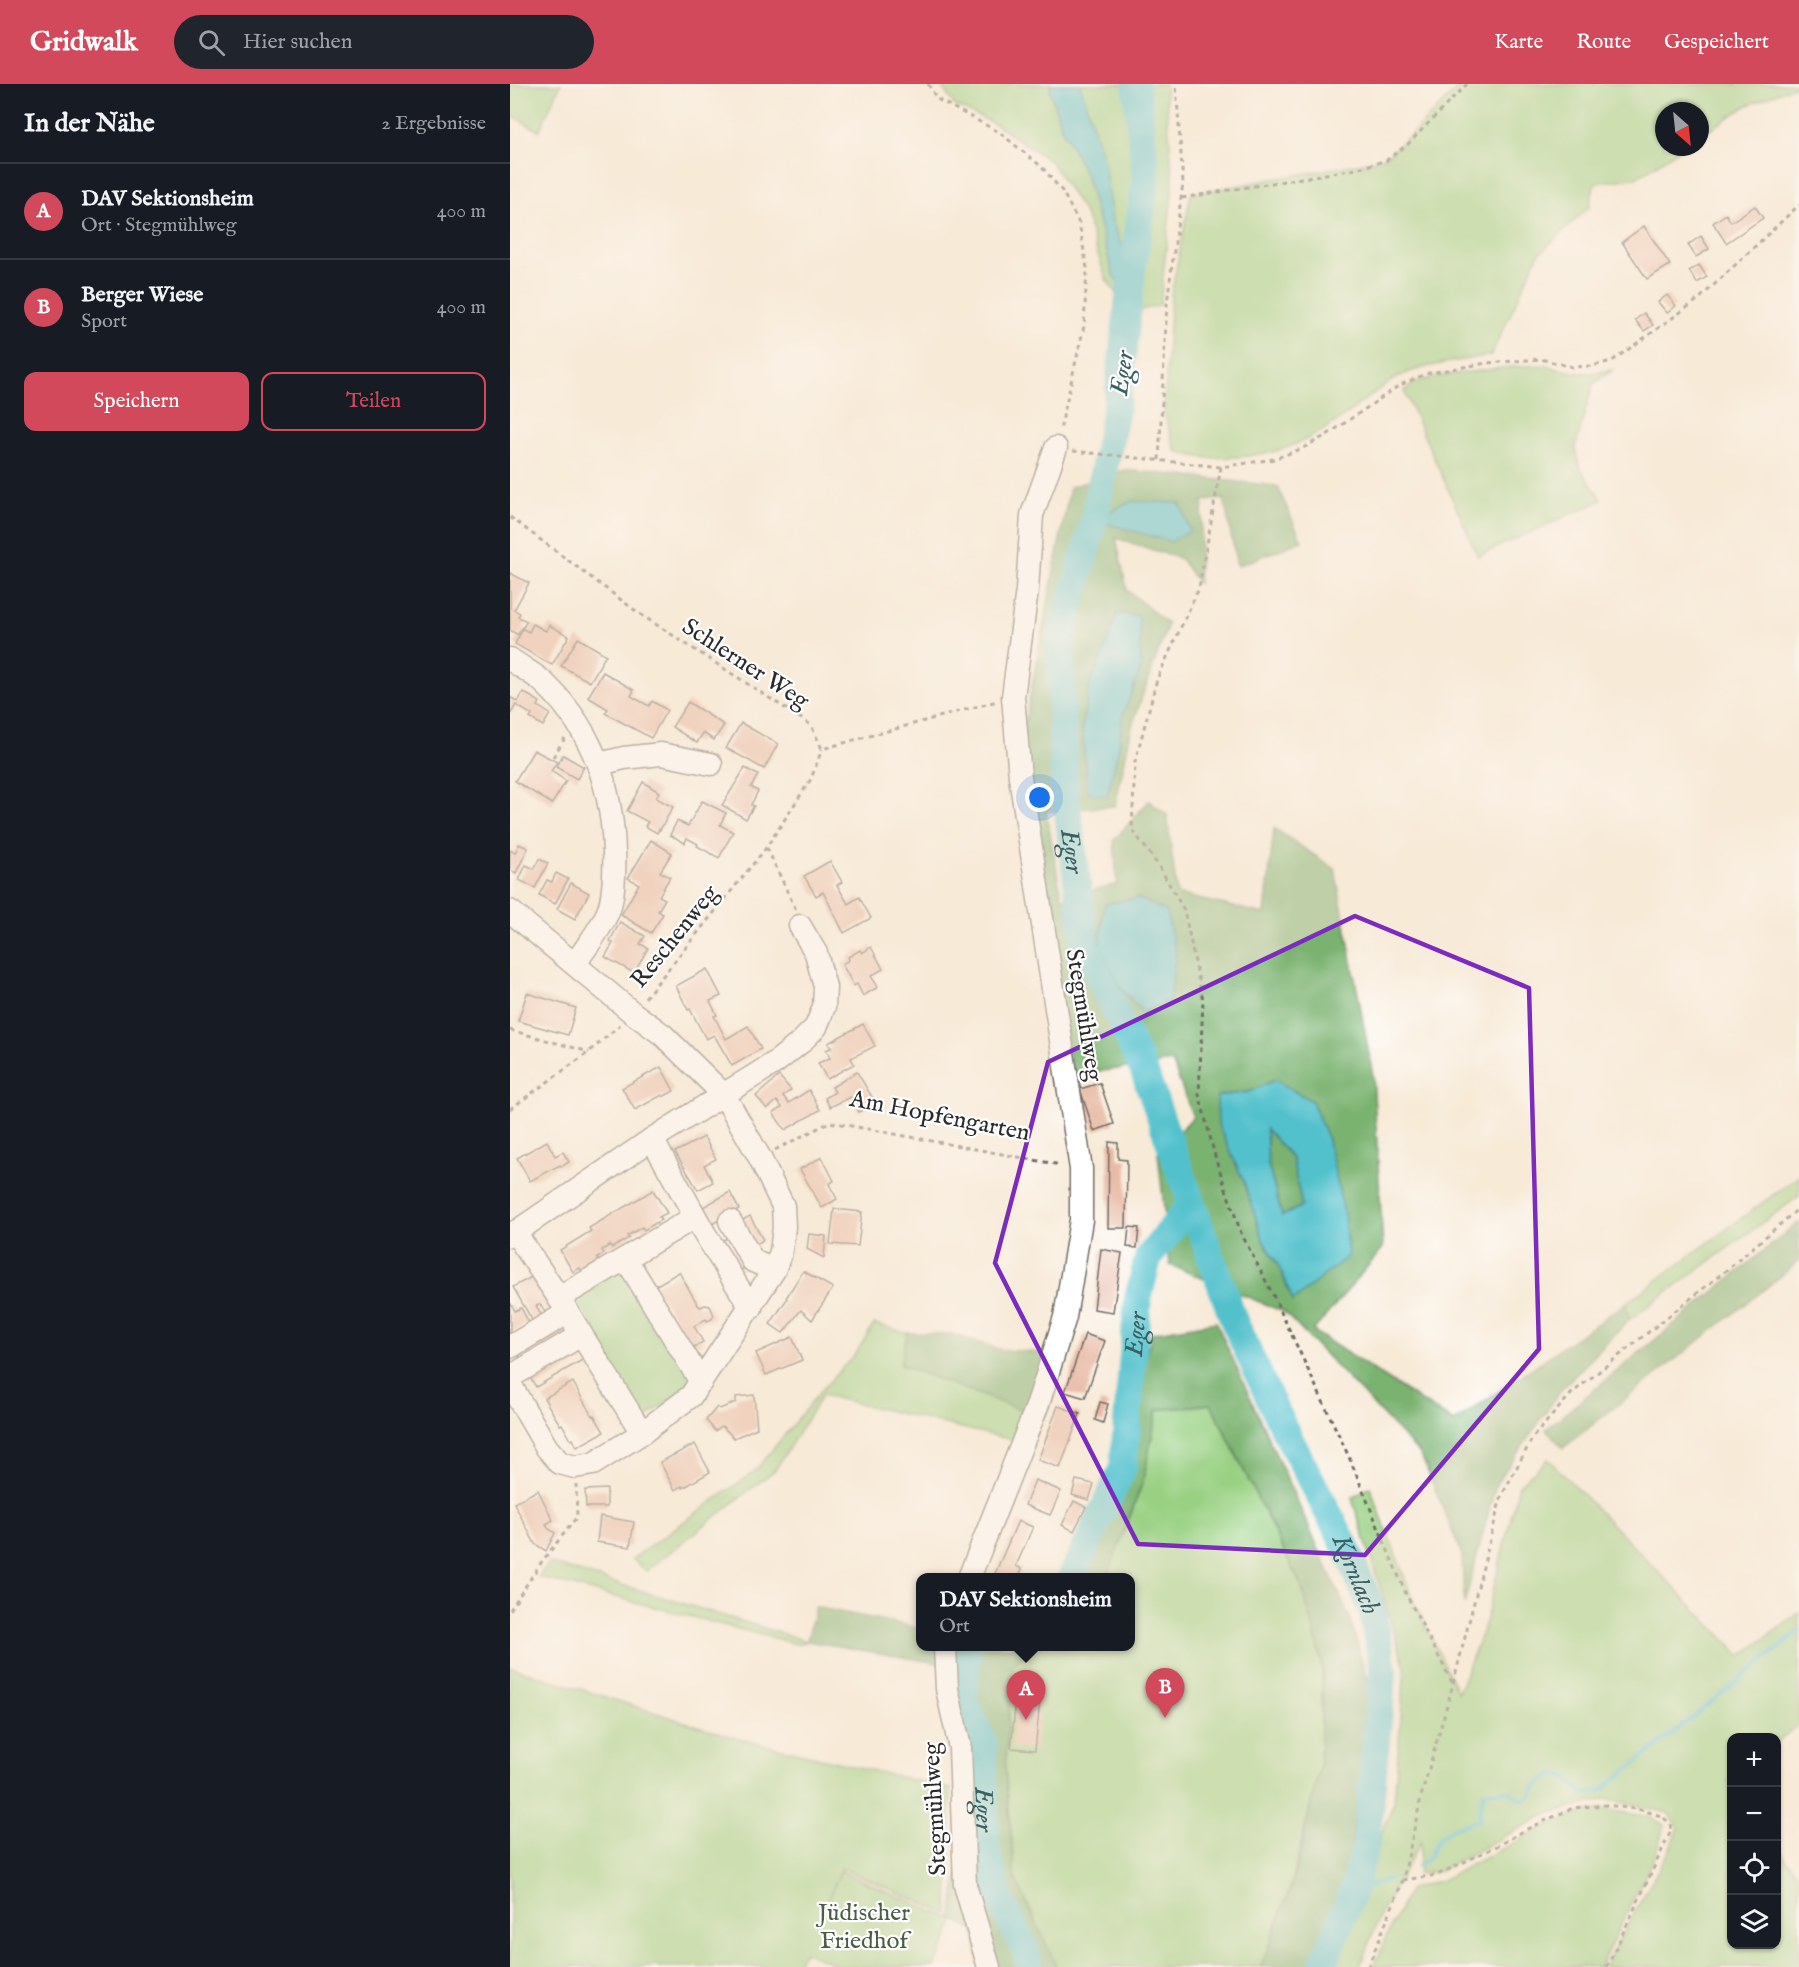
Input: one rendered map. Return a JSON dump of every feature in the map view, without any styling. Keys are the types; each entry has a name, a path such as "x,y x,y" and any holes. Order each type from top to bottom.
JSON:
{"street":[{"name":"Stegmühlweg","path":"971,1573 1038,1404 1065,1317 1081,1220 1081,1169 1020,777 1013,697 1027,591 1032,515 1067,450"},
{"path":"510,659 542,682 567,708 586,737 599,764 613,822 615,872 608,913 574,964"},
{"path":"599,764 624,758 661,754 711,764"},
{"path":"510,911 663,1035 723,1095 760,1158 783,1206 784,1227 781,1252 774,1270 691,1396 642,1433 593,1464 575,1467 560,1463 547,1448 510,1384"},
{"path":"642,1433 563,1306 513,1234 652,1139 776,1062 816,1027 824,1007 825,987 816,953 800,926"},
{"path":"652,1139 695,1217 751,1308"},
{"path":"510,1347 626,1259 695,1217"},
{"path":"730,1221 753,1261 774,1270"},
{"path":"626,1259 701,1382"},
{"path":"510,1377 571,1341"},
{"name":"Stegmühlweg","path":"945,1651 946,1689 960,1748 965,1885 988,1967"}],"path":[{"path":"928,84 936,99 999,132 1042,167 1062,192 1079,223 1087,268 1084,326 1067,450 1221,467 1274,459 1301,449 1327,435 1400,385 1429,373 1487,363 1541,359 1572,367 1592,366 1612,361 1699,299 1799,205"},
{"path":"1158,460 1167,303 1183,183 1176,84"},
{"path":"1181,198 1356,169 1387,159 1408,144 1467,84"},
{"path":"1221,467 1199,588 1157,679 1135,762 1132,829 1160,868 1184,909 1203,1000 1200,1094 1216,1160 1241,1233 1273,1295 1349,1457 1406,1594 1453,1684"},
{"name":"Schlerner Weg","path":"510,517 640,614 812,725 822,749"},
{"path":"822,749 1013,697"},
{"name":"Reschenweg","path":"510,1109 589,1052 633,1013 766,848 811,779 822,749"},
{"path":"766,848 796,908 800,926"},
{"path":"510,1030 589,1052"},
{"name":"Am Hopfengarten","path":"760,1158 830,1122 1081,1169"},
{"path":"1368,1967 1403,1880 1422,1793 1453,1684 1501,1497 1533,1437 1572,1393 1799,1209"},
{"path":"510,1610 540,1564 577,1517 575,1467"},
{"path":"1403,1880 1437,1875 1529,1828 1573,1809 1607,1805 1641,1810 1661,1816 1670,1823 1671,1831 1607,1967"}],"highlighted area":[{"path":"1355,916 1529,988 1539,1349 1365,1555 1138,1544 995,1263 1048,1062"}],"green space":[{"path":"510,84 561,84 539,131 510,114"},
{"path":"940,84 1165,84 1173,183 1160,305 1131,313 1106,279 1085,214 1051,162 995,124 954,105"},
{"path":"1462,84 1799,84 1746,106 1709,130 1709,102 1655,102 1655,156 1669,156 1636,178 1595,183 1589,207 1538,255 1491,355 1430,366 1398,377 1322,431 1279,450 1249,456 1216,458 1200,457 1175,450 1164,412 1171,295 1191,194 1385,157"},
{"path":"1543,365 1578,373 1613,370 1593,384 1575,448 1580,468 1602,500 1478,556 1404,391 1416,382 1440,376"},
{"path":"1125,470 1277,486 1302,541 1237,566 1224,499 1203,501 1198,583 1181,559 1116,538 1127,590 1168,624 1132,726 1115,806 1046,811 1062,899 1117,884 1114,840 1149,801 1167,815 1177,894 1265,914 1274,828 1335,869 1373,1076 1383,1248 1313,1331 1454,1422 1626,1303 1629,1320 1562,1389 1496,1484 1464,1605 1462,1555 1421,1455 1284,1312 1170,1265 1158,1153 1193,1117 1172,1062 1072,1075 1022,737 1070,487","holes":["1117,613 1141,668 1122,717 1119,747 1107,796 1089,792 1082,727 1089,685 1105,650","1248,1092 1344,1213 1304,1291 1293,1301 1280,1269 1263,1239 1217,1096"]},
{"path":"1266,1128 1292,1158 1302,1206 1282,1216 1268,1164"},
{"path":"1799,1176 1799,1196 1629,1320 1626,1303"},
{"path":"1799,1222 1799,1260 1785,1273 1563,1448 1546,1429"},
{"path":"623,1265 695,1380 640,1423 565,1299"},
{"path":"1216,1322 1349,1616 1370,1688 1352,1842 1345,1877 1310,1967 1261,1967 1293,1882 1320,1766 1323,1669 1301,1585 1211,1404 1157,1410 1143,1481 1108,1573 1062,1573 1071,1566 1118,1467 1152,1333"},
{"path":"874,1324 907,1333 901,1365 1024,1411 1013,1440 822,1395 775,1470 646,1571 632,1559 755,1471 819,1393 856,1353"},
{"path":"907,1333 951,1334 1002,1350 1046,1353 1024,1411 900,1365"},
{"path":"1211,1404 1301,1586 1312,1622 1322,1669 1320,1766 1292,1882 1261,1967 1057,1967 1046,1948 1015,1878 1005,1768 1012,1667 1027,1651 1135,1651 1135,1573 1108,1573 1143,1481 1157,1410"},
{"path":"1548,1459 1741,1656 1799,1613 1799,1724 1781,1739 1781,1733 1727,1733 1727,1949 1781,1949 1781,1851 1799,1876 1799,1967 1604,1967 1669,1850 1678,1827 1668,1813 1607,1799 1549,1813 1439,1871 1418,1874 1421,1841 1384,1907 1359,1967 1329,1967 1394,1802 1405,1667 1352,1498 1370,1487 1412,1597 1458,1693 1484,1627 1519,1485"},
{"path":"549,1563 807,1641 800,1645 538,1577"},
{"path":"815,1607 916,1627 916,1651 1027,1651 1012,1666 1005,1768 1015,1878 1057,1967 979,1967 974,1930 951,1918 966,1827 944,1664 807,1641"},
{"name":"Jüdischer Friedhof","path":"510,1667 736,1738 951,1789 948,1914 842,1868 823,1909 841,1871 955,1921 935,1967 842,1967 805,1952 794,1967 510,1967"},
{"path":"1602,1809 1650,1817 1665,1825 1655,1855 1600,1967 1374,1967 1410,1889 1442,1880 1546,1826 1573,1815"}],"water":[{"path":"1050,84 1080,84 1104,162 1112,221 1132,271 1129,299 1113,274 1085,173 1062,129 1050,92"},
{"path":"1132,501 1180,503 1190,531 1171,542 1094,520"},
{"path":"1117,613 1139,616 1141,669 1122,717 1119,747 1107,796 1088,792 1082,727 1089,685 1105,650"},
{"path":"1138,898 1166,911 1176,952 1170,1000 1143,1012 1121,989 1099,946 1105,904"},
{"path":"1275,1080 1312,1101 1328,1140 1344,1213 1348,1256 1293,1301 1280,1269 1263,1239 1244,1182 1218,1124 1217,1096 1248,1092","holes":["1266,1129 1292,1158 1302,1206 1282,1216 1268,1164"]}],"building":[{"path":"1755,206 1763,218 1726,243 1713,223 1726,214 1731,222"},
{"path":"1644,226 1670,265 1647,279 1622,242"},
{"path":"1701,236 1709,249 1696,257 1688,245"},
{"path":"1699,265 1707,277 1697,283 1689,271"},
{"path":"1667,295 1676,306 1667,313 1658,302"},
{"path":"1644,313 1653,325 1644,331 1635,320"},
{"path":"510,573 529,583 514,610 520,613 518,617 527,621 518,635 510,630"},
{"path":"533,624 546,631 549,625 569,636 552,665 515,644 523,629 529,632"},
{"path":"578,638 606,655 590,682 561,666"},
{"path":"603,672 634,690 631,696 649,706 652,701 667,710 651,738 605,713 608,709 588,697"},
{"path":"523,692 540,702 538,706 550,714 543,726 530,718 532,715 516,705 510,715 510,697 518,702"},
{"path":"688,702 724,725 714,740 703,733 697,743 672,727"},
{"path":"741,723 778,744 764,769 726,748"},
{"path":"534,750 557,762 551,771 566,781 552,804 515,781"},
{"path":"563,755 584,767 577,779 556,767"},
{"path":"745,768 758,775 751,787 758,791 751,805 754,806 746,819 722,805"},
{"path":"643,782 659,792 656,798 673,807 657,833 645,826 648,822 627,811"},
{"path":"702,801 726,813 720,825 733,832 719,858 687,838 685,843 670,835 677,821 688,826"},
{"path":"651,840 672,853 660,872 670,877 659,896 665,899 658,911 663,914 651,933 621,915 639,884 628,878"},
{"path":"519,844 528,848 516,873 510,870 510,850 515,853"},
{"path":"539,859 548,863 535,888 519,880 526,865 534,869"},
{"path":"830,861 842,882 837,885 848,904 859,897 871,918 844,933 823,892 816,896 804,876"},
{"path":"556,873 568,879 555,904 539,895 547,880 552,882"},
{"path":"571,883 589,893 575,919 557,909"},
{"path":"620,922 645,936 640,944 648,948 634,973 605,957 613,943 610,941"},
{"path":"871,947 883,969 871,976 878,987 863,996 857,984 854,986 842,964 849,960 848,957 860,950 862,953"},
{"path":"707,969 721,996 710,1001 717,1015 714,1016 726,1039 748,1026 761,1049 732,1066 714,1035 706,1039 676,986"},
{"path":"527,993 576,1008 568,1035 518,1021"},
{"path":"863,1024 875,1046 851,1058 854,1064 827,1079 818,1063 830,1058 826,1050 831,1048 828,1043"},
{"path":"661,1067 674,1091 635,1110 622,1088"},
{"path":"857,1072 875,1102 859,1112 851,1097 830,1107 825,1098 835,1092 832,1087"},
{"path":"779,1076 791,1090 783,1096 789,1103 809,1090 820,1110 785,1130 773,1113 782,1107 777,1101 767,1109 756,1096"},
{"path":"1100,1083 1114,1124 1094,1131 1080,1089"},
{"path":"704,1137 716,1159 704,1165 713,1182 698,1190 675,1152"},
{"path":"547,1141 555,1156 563,1152 569,1162 530,1181 517,1158"},
{"path":"1109,1142 1118,1143 1118,1159 1127,1160 1126,1228 1108,1228"},
{"path":"822,1157 834,1181 829,1184 837,1199 822,1208 800,1169"},
{"path":"653,1190 667,1213 659,1217 661,1220 644,1230 642,1227 612,1248 610,1245 602,1250 604,1254 597,1258 599,1261 582,1271 580,1268 573,1272 560,1250 591,1231 589,1228"},
{"path":"730,1192 739,1209 712,1224 703,1207"},
{"path":"834,1209 862,1212 858,1246 830,1244"},
{"path":"750,1216 763,1240 752,1247 739,1222"},
{"path":"1129,1227 1139,1228 1137,1248 1127,1247"},
{"path":"809,1234 826,1236 824,1258 807,1249"},
{"path":"728,1237 746,1267 735,1274 717,1244"},
{"path":"1101,1249 1122,1253 1113,1312 1094,1309"},
{"path":"803,1271 833,1288 812,1320 801,1310 783,1333 770,1324"},
{"path":"679,1272 698,1305 700,1307 710,1306 714,1315 712,1319 707,1321 706,1319 694,1326 703,1342 692,1348 655,1286"},
{"path":"535,1275 556,1313 548,1317 540,1304 536,1306 544,1320 535,1325 513,1287"},
{"path":"510,1302 515,1311 521,1308 529,1323 510,1334"},
{"path":"563,1321 570,1333 522,1361 515,1350"},
{"path":"1085,1334 1105,1341 1085,1398 1065,1392"},
{"path":"792,1337 802,1360 766,1375 756,1353"},
{"path":"577,1347 584,1359 536,1387 529,1376"},
{"path":"573,1382 604,1432 577,1447 562,1424 560,1425 544,1398"},
{"path":"754,1395 757,1428 734,1438 722,1426 715,1431 706,1420 717,1407 720,1409 736,1402 736,1397"},
{"path":"1100,1402 1108,1404 1103,1423 1095,1420"},
{"path":"1058,1406 1080,1414 1060,1468 1038,1460"},
{"path":"695,1444 710,1472 683,1488 682,1486 675,1490 660,1462"},
{"path":"1035,1480 1061,1491 1050,1515 1025,1505"},
{"path":"1076,1480 1094,1484 1089,1500 1072,1495"},
{"path":"607,1489 607,1507 586,1507 585,1490"},
{"path":"538,1490 553,1520 546,1524 555,1533 546,1551 535,1544 514,1503"},
{"path":"1074,1501 1086,1507 1074,1531 1062,1525"},
{"path":"600,1516 634,1522 630,1547 597,1542"},
{"path":"1018,1521 1033,1527 1016,1566 1022,1569 1020,1573 995,1573"},
{"path":"1017,1689 1041,1692 1035,1750 1011,1748"}],"waterway":[{"name":"Eger","path":"1136,84 1146,178 1132,271 1117,404 1094,520 1060,642 1064,784 1086,949 1144,1071 1234,1321 1278,1417 1344,1543 1372,1610 1383,1670 1366,1845 1352,1894 1322,1967"},
{"name":"Eger","path":"1073,1573 1123,1468 1138,1299 1148,1258 1191,1204"},
{"path":"1418,1866 1429,1856 1443,1835 1479,1820 1480,1806 1485,1791 1509,1791 1522,1800 1528,1799 1537,1785 1553,1773 1567,1778 1584,1794 1601,1791 1799,1631"},
{"name":"Eger","path":"968,1651 963,1700 983,1741 986,1850 998,1897 1026,1951 1029,1967"},
{"path":"1352,1894 1389,1878"}],"place":[{"name":"Berger Wiese","path":"1165,1718"},
{"name":"DAV Sektionsheim","path":"1026,1720"}],"water label":[{"name":"Kornlach","path":"1355,1575"}]}
